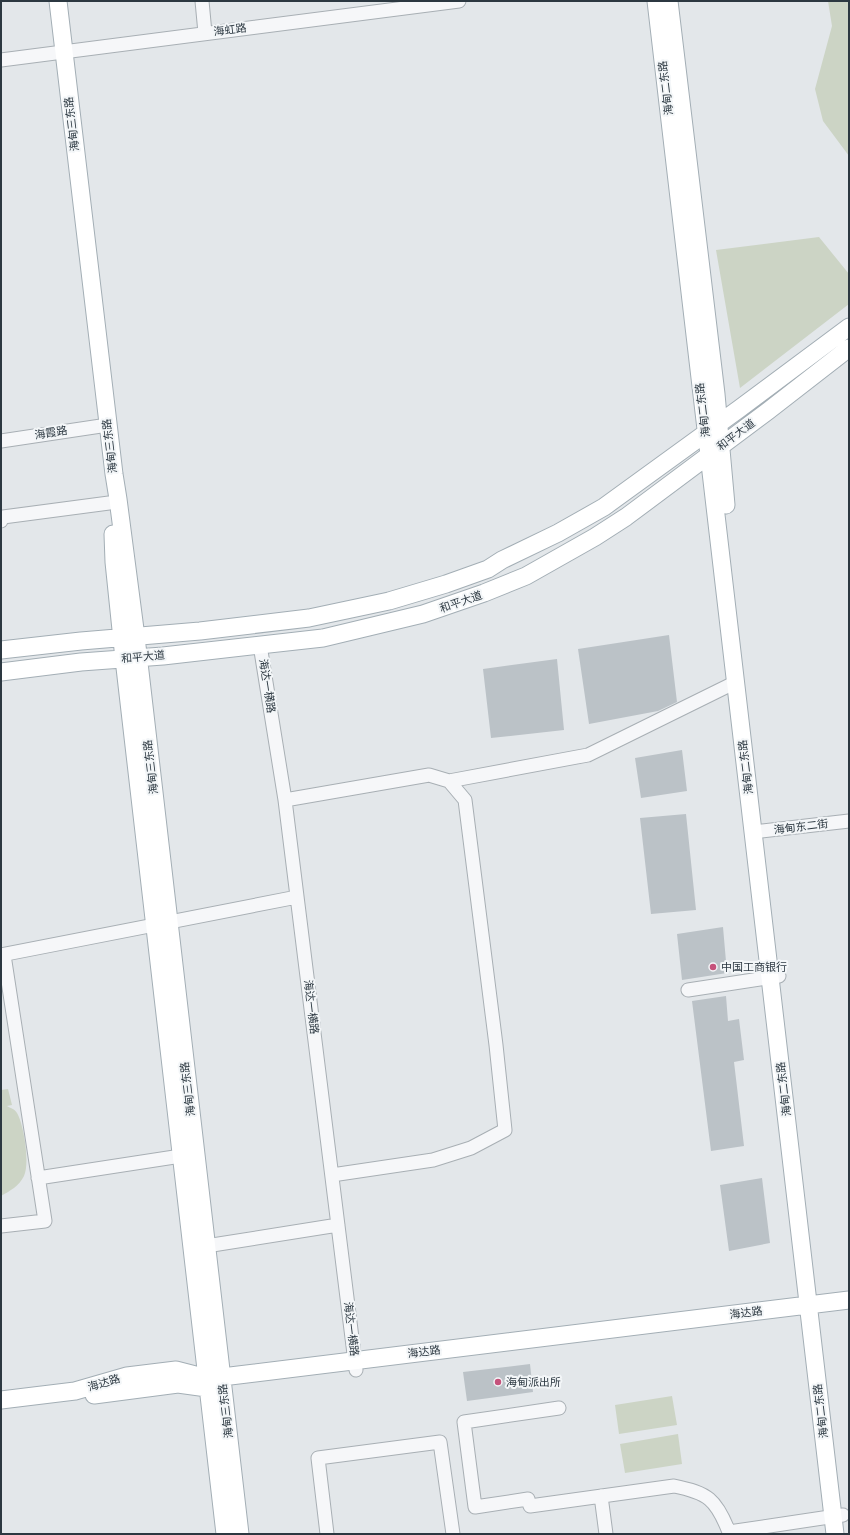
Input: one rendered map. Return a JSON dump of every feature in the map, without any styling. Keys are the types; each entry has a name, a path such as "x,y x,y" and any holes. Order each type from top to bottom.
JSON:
{"main road":[{"path":"50,1 60,52 114,541 114,562 129,638 162,924 181,1156 215,1382 225,1534"},
{"name":"海甸三东路","path":"58,1 60,52 118,499 129,638"},
{"name":"海甸二东路","path":"656,1 732,570 758,835 838,1516 835,1534"},
{"name":"海甸二东路","path":"669,1 712,429"},
{"name":"和平大道","path":"1,650 80,641 129,638 309,618 389,601 446,584 488,569 502,560 558,533 629,490 849,326"},
{"name":"和平大道","path":"1,672 81,662 323,638 393,622 454,605 520,579 595,537 626,517 768,411 849,348"},
{"name":"海甸二东路","path":"715,451 736,682 758,835"},
{"name":"海甸三东路","path":"162,924 206,1246 215,1382 240,1534"},
{"name":"海达路","path":"814,1309 849,1300"},
{"name":"海达路","path":"1,1407 178,1384 215,1382 814,1309 849,1309"},
{"name":"海达路","path":"1,1400 75,1391 127,1376 176,1370 215,1382"},
{"name":"海甸二东路","path":"838,1516 846,1534"}],"street":[{"path":"202,1 205,34"},
{"name":"海虹路","path":"1,60 459,1"},
{"name":"海霞路","path":"1,441 101,426"},
{"path":"1,520 3,517 109,503"},
{"name":"海达一横路","path":"260,645 285,800 355,1365"},
{"path":"285,800 429,775 449,781 588,755 736,682"},
{"path":"332,1175 433,1160 471,1148 505,1130 496,1045 464,800 449,781"},
{"name":"海甸东二街","path":"758,835 849,821"},
{"name":"海甸东二街","path":"758,835 849,828"},
{"path":"1,1226 45,1221 3,955 297,897"},
{"path":"688,990 775,976"},
{"path":"38,1178 181,1156"},
{"path":"206,1246 338,1225"},
{"path":"559,1408 464,1422 474,1507 528,1499 530,1506 674,1486 695,1490 708,1498 718,1507 729,1533 838,1516"},
{"path":"327,1534 318,1458 440,1442 453,1534"},
{"path":"601,1496 606,1534"}],"green space":[{"path":"828,1 849,1 849,156 823,121 815,89 832,26"},
{"path":"819,237 849,274 849,304 740,388 716,250"},
{"path":"8,1089 12,1105 7,1106 15,1110 22,1126 26,1154 26,1170 20,1183 1,1196 1,1090"},
{"path":"672,1396 677,1425 619,1434 615,1405"},
{"path":"678,1434 682,1464 625,1473 620,1444"}],"building":[{"path":"669,635 677,702 658,711 589,724 578,649"},
{"path":"557,659 564,730 491,738 483,669"},
{"path":"682,750 687,791 641,798 635,758"},
{"path":"686,814 696,910 651,914 640,818"},
{"path":"723,927 727,973 682,980 677,934"},
{"path":"726,996 728,1021 739,1019 744,1060 734,1062 744,1146 711,1151 692,1001"},
{"path":"762,1178 770,1243 729,1251 720,1185"},
{"name":"海甸派出所","path":"530,1364 533,1392 467,1401 463,1372"}],"place":[{"name":"中国工商银行","path":"713,967"},
{"name":"海甸派出所","path":"498,1382"}]}
